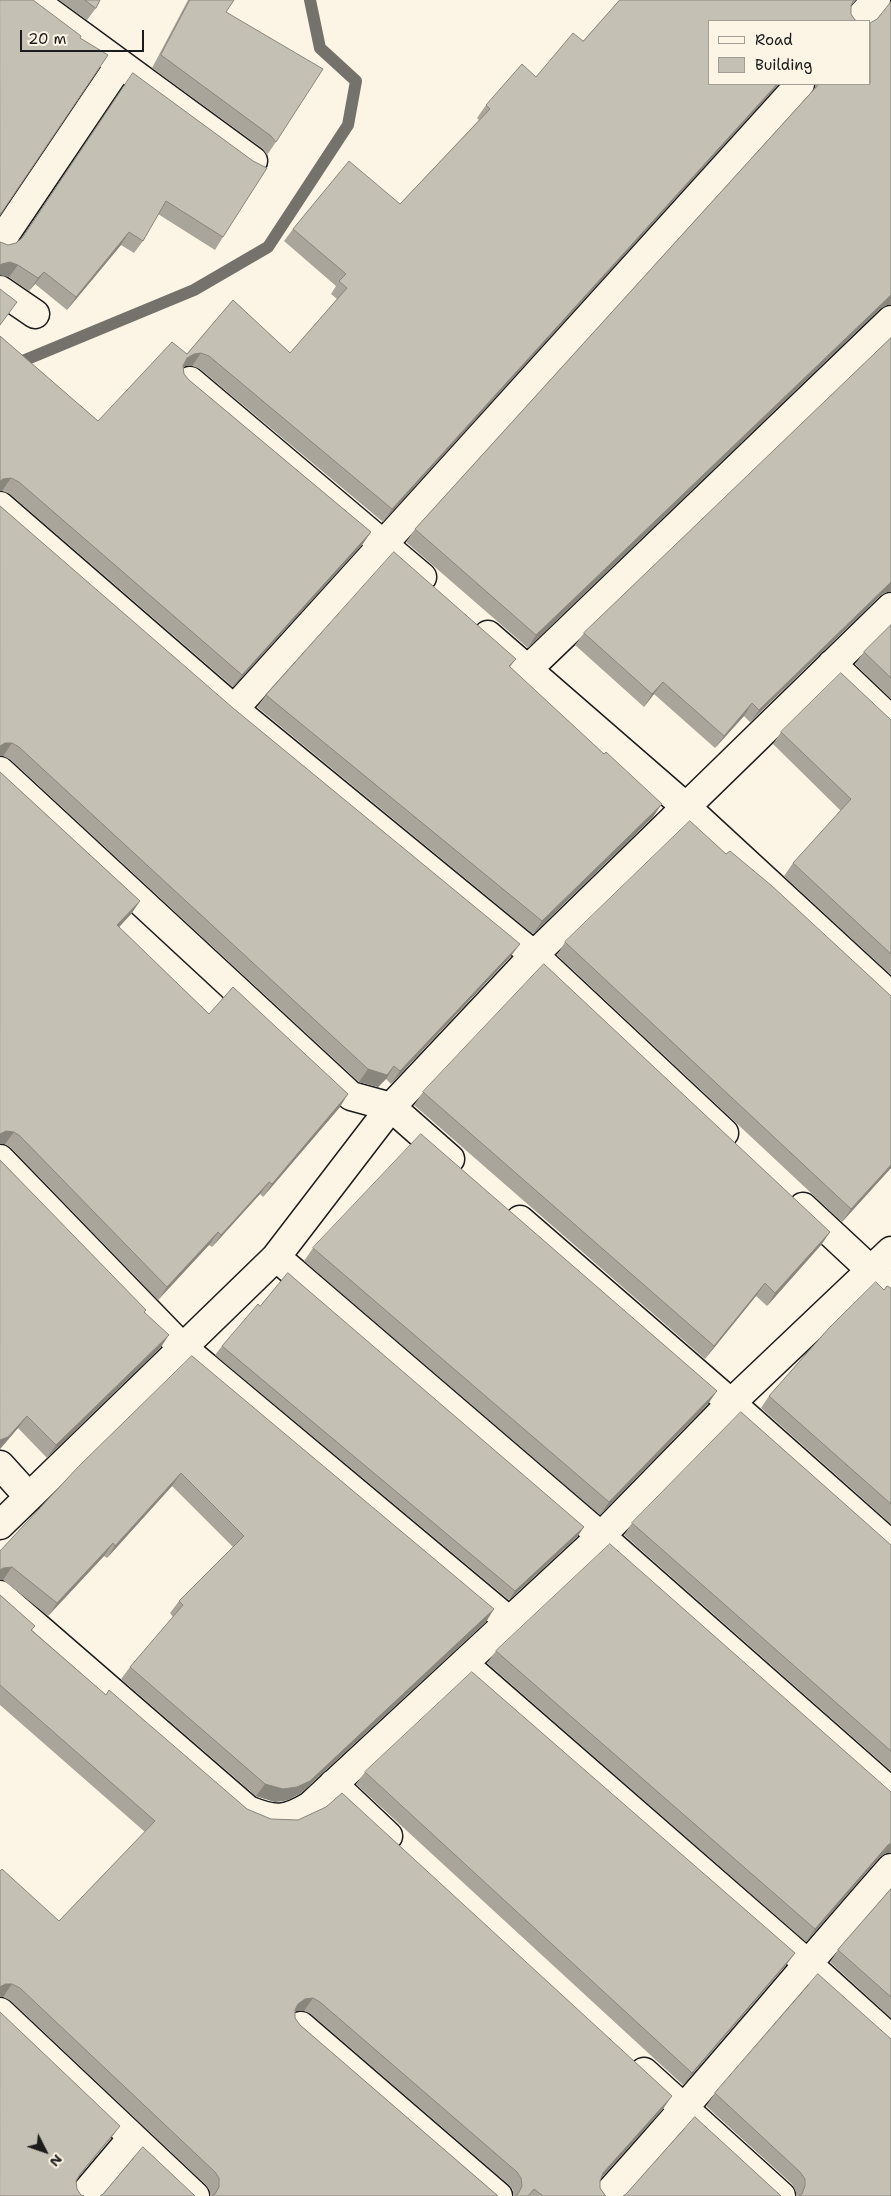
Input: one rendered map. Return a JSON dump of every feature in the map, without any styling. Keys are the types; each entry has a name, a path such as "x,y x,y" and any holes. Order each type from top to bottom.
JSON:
{"street":[{"path":"33,0 253,161"},
{"path":"858,20 876,0"},
{"path":"0,242 120,64"},
{"path":"234,709 799,85"},
{"path":"0,290 35,314"},
{"path":"528,669 891,320"},
{"path":"190,381 384,543 441,594"},
{"path":"0,506 234,709 534,955 742,1150"},
{"path":"0,1525 276,1257 391,1108 534,955 891,607"},
{"path":"470,619 686,807 891,996"},
{"path":"832,664 891,720"},
{"path":"0,770 351,1096 391,1108 472,1178"},
{"path":"0,1159 183,1348 508,1620"},
{"path":"785,1191 881,1280"},
{"path":"502,1204 891,1545"},
{"path":"0,1595 248,1810 272,1818 291,1817 310,1806 464,1664 508,1620 601,1536 731,1403 881,1280 891,1251"},
{"path":"276,1257 601,1536 891,1792"},
{"path":"0,1465 28,1497"},
{"path":"464,1664 807,1963 891,2039"},
{"path":"332,1784 406,1852"},
{"path":"606,2196 685,2110 807,1963 891,1868"},
{"path":"3,2020 195,2196"},
{"path":"301,2026 498,2196"},
{"path":"626,2055 781,2196"},
{"path":"83,2196 132,2138"}],"building":[{"path":"0,0 33,0 81,36 80,38 108,55 0,215"},
{"path":"85,0 100,0 96,8"},
{"path":"190,0 234,0 226,12 323,69 276,142 271,136 161,55"},
{"path":"620,0 854,0 851,5 851,14 855,20 708,20 708,85 776,85 392,509 209,356 201,353 187,358 183,366 184,374 189,380 371,532 242,675 19,482 11,478 0,481 0,336 98,421 172,342 187,354 233,300 290,353 347,288 339,281 346,274 293,229 349,161 400,204 490,109 486,105 522,64 536,77 573,33 583,41"},
{"path":"891,2 891,295 536,635 415,529 818,85 871,85 871,22 877,19"},
{"path":"133,73 253,161 267,168 223,237 166,201 143,241 129,232 76,297 44,272 38,278 10,262 0,265 0,242 8,245 16,243 22,238"},
{"path":"0,289 17,302 0,325"},
{"path":"891,338 891,582 759,710 752,703 724,736 663,682 652,694 584,633"},
{"path":"0,506 233,708 520,944 400,1071 394,1066 387,1075 368,1069 19,747 12,743 5,743 0,746"},
{"path":"394,552 516,659 509,666 604,754 606,752 662,804 542,921 266,695"},
{"path":"891,625 891,678 864,652"},
{"path":"841,673 891,720 891,954 793,863 851,799 781,732"},
{"path":"0,772 140,901 117,925 209,1014 233,987 348,1094 272,1184 269,1182 221,1235 218,1232 167,1287 20,1136 14,1132 6,1131 0,1134"},
{"path":"690,821 726,854 730,851 772,886 891,996 891,1165 851,1209 565,942"},
{"path":"544,964 830,1232 775,1293 765,1283 714,1346 423,1092"},
{"path":"421,1134 717,1391 609,1502 313,1248"},
{"path":"0,1160 146,1310 144,1312 169,1335 56,1445 27,1416 8,1437 0,1440"},
{"path":"288,1273 584,1527 515,1591 222,1346"},
{"path":"876,1282 884,1290 887,1286 891,1288 891,1504 769,1396 829,1328"},
{"path":"192,1356 494,1609 310,1781 297,1787 283,1789 265,1784 130,1667 183,1605 179,1601 244,1536 181,1473 115,1546 113,1543 57,1603 12,1567 0,1570 0,1551 78,1467"},
{"path":"741,1412 891,1545 891,1751 632,1523"},
{"path":"610,1544 891,1792 891,1843 815,1929 496,1651"},
{"path":"0,1595 35,1626 31,1630 106,1695 109,1690 247,1809 271,1819 298,1820 326,1807 342,1793 672,2096 603,2173 600,2188 606,2196 543,2196 534,2189 528,2196 515,2196 522,2186 521,2178 517,2172 313,1998 305,1999 298,2004 295,2010 295,2018 300,2025 498,2196 212,2196 219,2187 219,2178 215,2172 20,1988 12,1984 5,1984 0,1987 0,1871 2,1869 59,1921 155,1821 0,1685"},
{"path":"472,1672 795,1953 692,2073 365,1772"},
{"path":"891,1889 891,1997 838,1950"},
{"path":"818,1974 891,2039 891,2196 798,2196 802,2194 805,2186 805,2179 800,2172 715,2093"},
{"path":"0,2012 120,2126 76,2181 77,2189 84,2196 0,2196"},
{"path":"695,2117 781,2196 623,2196"},
{"path":"143,2147 195,2196 100,2196"}],"waterway":[{"path":"0,366 25,360 194,290 268,247 348,125 356,81 320,48 310,0"}]}
